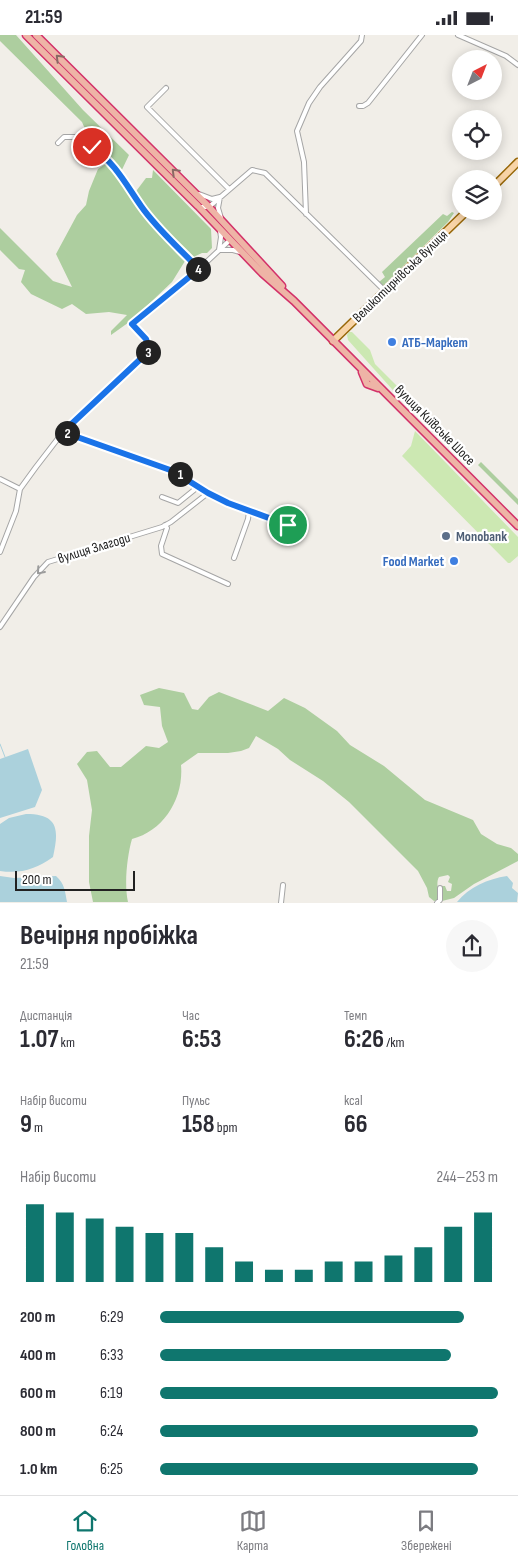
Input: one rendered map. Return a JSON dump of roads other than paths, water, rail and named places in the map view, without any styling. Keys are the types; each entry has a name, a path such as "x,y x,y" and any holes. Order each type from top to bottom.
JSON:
{"highway":[{"path":"26,35 230,240 246,251"},
{"path":"36,35 221,218 246,251 334,341"},
{"name":"вулиця Київське Шосе","path":"334,341 357,365 367,384 378,388 386,394 518,526"}],"main road":[{"path":"502,178 518,162"},
{"name":"Великотирнівська вулиця","path":"334,341 458,220"}],"street":[{"path":"306,214 304,162 297,131 309,103 320,87 361,41 362,35"},
{"path":"358,106 368,103 422,35"},
{"path":"458,35 506,56 518,65"},
{"path":"166,87 147,107 229,189"},
{"path":"58,143 64,137 78,137 106,159 125,180 141,206 160,230 199,269"},
{"path":"198,207 210,207 252,170 265,173 385,291"},
{"path":"195,192 207,198 220,197"},
{"path":"220,197 218,208 221,218"},
{"path":"210,207 210,218"},
{"path":"0,552 10,528 20,491 63,432 148,352 149,348 146,339 132,324 199,269 230,240 228,226"},
{"path":"219,229 222,237 219,250"},
{"path":"219,250 246,251"},
{"path":"63,432 173,471 208,493 288,525"},
{"path":"0,479 20,491"},
{"path":"162,497 178,503 199,486"},
{"name":"вулиця Злагоди","path":"0,627 34,577 48,562 166,525 208,493"},
{"path":"234,558 249,511"},
{"path":"166,525 167,528 161,546 162,554 228,584"},
{"path":"282,903 283,885"},
{"path":"438,903 440,901 440,888"}],"water":[{"path":"28,749 42,790 35,807 0,818 0,759"},
{"path":"26,814 37,815 51,820 56,832 53,857 28,870 15,872 0,871 0,824 9,818"},
{"path":"0,876 14,878 56,876 63,885 67,902 0,902"},
{"path":"507,876 513,883 512,888 518,893 517,902 457,902 467,892 479,885"}],"waterway":[{"path":"0,744 5,757"}],"place":[{"name":"АТБ-Маркет","path":"392,342"},
{"name":"Monobank","path":"446,536"},
{"name":"Food Market","path":"454,561"}]}
